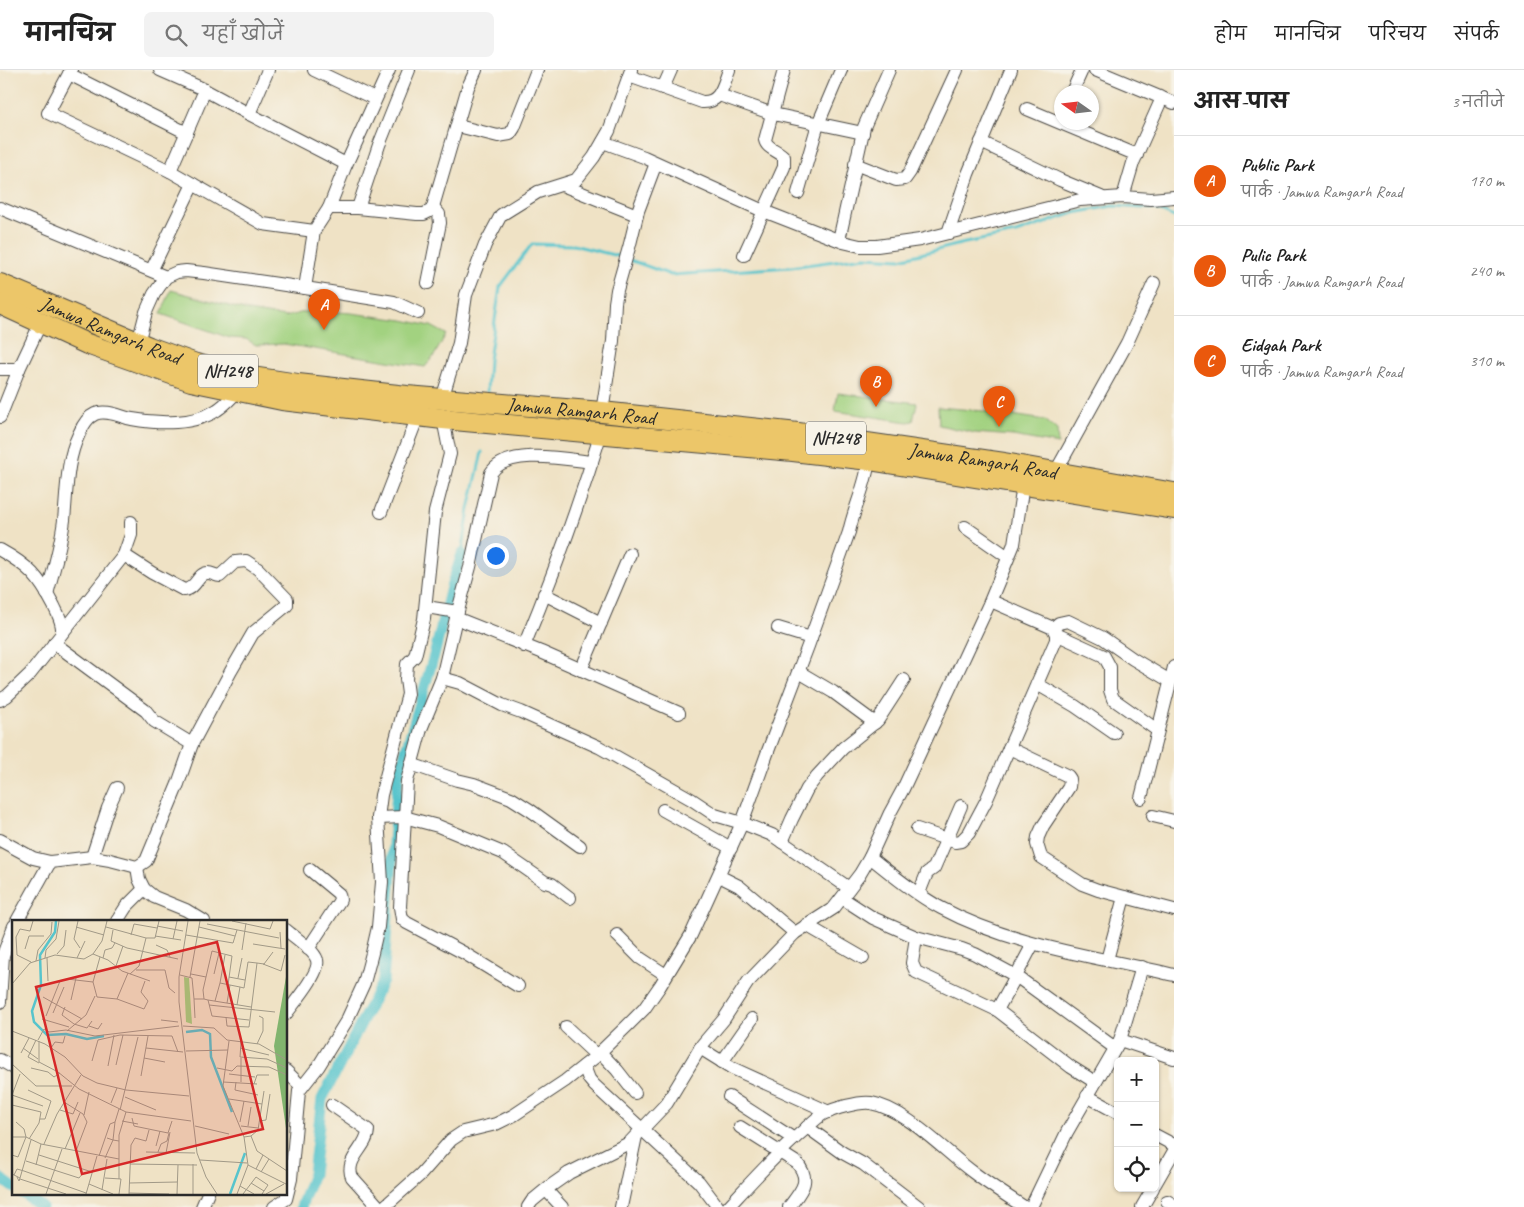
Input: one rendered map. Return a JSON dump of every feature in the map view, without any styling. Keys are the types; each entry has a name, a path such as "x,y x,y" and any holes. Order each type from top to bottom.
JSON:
{"highway":[{"name":"Jamwa Ramgarh Road","path":"0,284 143,352 191,381 237,392 282,400 418,416 471,401 602,412 798,433 1004,463 1174,493"},
{"name":"Jamwa Ramgarh Road","path":"0,304 87,344 143,352 246,376 442,409 467,421 792,450 868,460 1174,509"}],"street":[{"path":"160,70 205,90 346,164"},
{"path":"248,114 268,70"},
{"path":"314,70 375,99"},
{"path":"305,288 314,231 329,208 346,164 389,70"},
{"path":"358,208 379,145 409,70"},
{"path":"329,208 358,208 424,214 432,210 444,165 458,126 468,86 476,70"},
{"path":"458,126 498,136 510,134 537,70"},
{"path":"663,88 671,70"},
{"path":"288,1191 291,1179 298,1091 318,1067 347,1020 364,983 379,918 382,882 381,795 408,694 406,679 408,664 415,656 431,608 435,512 450,454 442,409 459,343 466,295 484,245 501,215 538,192 576,180 594,156 609,131 630,73 663,88 702,102 710,102 719,95 729,70"},
{"path":"744,254 784,167 784,157 765,143 765,135 784,70"},
{"path":"798,193 818,124 841,70"},
{"path":"839,240 863,132 889,70"},
{"path":"855,164 896,180 905,179 957,70"},
{"path":"948,233 960,196 1011,70"},
{"path":"1075,85 1082,70"},
{"path":"1095,70 1122,76 1174,103"},
{"path":"187,133 70,72 48,113 170,171 263,224 314,231"},
{"path":"170,171 205,90"},
{"path":"719,95 772,114 863,132"},
{"path":"1123,197 1137,155 1162,98"},
{"path":"1027,109 1054,118"},
{"path":"1082,130 1137,155"},
{"path":"603,142 656,163 764,211 852,244 877,246 920,240 1080,200 1123,197 1174,197"},
{"path":"981,142 1060,180 1103,198"},
{"path":"602,412 613,341 614,303 643,194 656,163"},
{"path":"152,269 193,184"},
{"path":"562,185 637,215"},
{"path":"428,283 440,223 439,214 433,207"},
{"path":"0,208 152,269 166,277"},
{"path":"143,352 146,312 154,294 166,277 177,272 186,271 394,302 418,313"},
{"path":"1055,473 1127,343 1154,283"},
{"path":"0,417 19,369 41,322"},
{"path":"0,369 19,369"},
{"path":"47,594 60,550 66,485 72,457 78,435 88,419 95,414 104,412 134,420 158,422 200,418 218,410 237,392"},
{"path":"381,512 418,416"},
{"path":"524,646 601,433"},
{"path":"518,986 464,953 407,923 402,918 400,907 401,817 407,781 421,729 442,678 456,614 470,567 491,472 495,466 510,459 530,457 592,462"},
{"path":"384,1207 421,1174 457,1135 496,1124 514,1115 599,1054 644,1009 690,935 742,823 849,532 867,473 868,460"},
{"path":"528,1207 532,1201 569,1173 629,1143 640,1133 667,1103 700,1048 724,1019 748,982 795,932 834,908 870,857 991,601 1014,544 1023,485"},
{"path":"0,700 7,696 30,674 124,555 131,535 131,522"},
{"path":"965,527 1008,557"},
{"path":"0,550 28,569 43,585 63,624 62,632"},
{"path":"581,670 630,554"},
{"path":"0,840 33,858 50,862 92,857 137,867 146,861 178,784 192,744 231,671 253,633 287,605 287,599 258,569 246,560 235,562 224,575 208,573 202,575 192,588 184,590 124,555"},
{"path":"544,594 601,623"},
{"path":"991,601 1104,656 1110,667 1110,690 1113,699 1158,730"},
{"path":"431,608 456,614 524,646 678,713"},
{"path":"917,829 955,842 961,841 969,833 986,802 1056,640 1055,631 1059,623 1068,621 1103,638 1170,681"},
{"path":"778,628 811,638"},
{"path":"54,643 146,711 154,721 192,744"},
{"path":"1141,798 1174,667"},
{"path":"799,672 833,692 875,723"},
{"path":"442,678 460,682 502,705 599,748 691,799 715,815 772,835 845,893 873,918 916,937 975,954 1016,976 1118,1044 1174,1058"},
{"path":"782,842 798,804 817,776 844,748 875,723 888,707 904,680"},
{"path":"1037,684 1075,706 1114,733"},
{"path":"1009,748 1068,776 1070,779 1070,787 1038,836 1037,844 1041,857 1082,884 1174,910"},
{"path":"411,764 511,798 580,846"},
{"path":"92,857 108,808 117,788"},
{"path":"919,893 927,873 934,868 961,806"},
{"path":"664,810 731,848"},
{"path":"1153,816 1174,821"},
{"path":"381,818 401,817 438,826 503,853 545,882 552,884 570,898"},
{"path":"870,857 940,908 999,934 1033,944 1174,975"},
{"path":"17,920 50,862"},
{"path":"137,867 139,879 144,889 154,897 186,910 202,920"},
{"path":"308,949 340,900 339,894 310,870"},
{"path":"719,876 739,886 795,932"},
{"path":"118,920 126,907 144,889"},
{"path":"1107,960 1124,897"},
{"path":"806,925 863,958"},
{"path":"288,932 308,949 318,961 318,967 313,976 288,1011"},
{"path":"616,935 640,958 666,975"},
{"path":"0,1002 12,936"},
{"path":"916,937 912,963 916,972 997,1010 1071,1067 1095,1082"},
{"path":"997,1010 1033,944"},
{"path":"1031,1207 1067,1132 1118,1044 1142,967"},
{"path":"722,1062 752,1019"},
{"path":"566,1027 617,1070 635,1093"},
{"path":"700,1048 722,1062 829,1112"},
{"path":"0,1060 12,1067"},
{"path":"584,1066 589,1079 594,1085 640,1133 699,1182 718,1207"},
{"path":"288,1073 302,1087"},
{"path":"1087,1096 1114,1112"},
{"path":"729,1097 794,1139"},
{"path":"728,1207 779,1152 822,1115 860,1103 870,1102 886,1107 900,1115 974,1172 1024,1207"},
{"path":"332,1105 368,1130 368,1137 352,1162 350,1173 379,1207"},
{"path":"740,1127 796,1163 805,1175 802,1188 790,1207"},
{"path":"807,1127 843,1153 863,1164 919,1207"},
{"path":"620,1207 640,1133"},
{"path":"1159,1137 1174,1145"},
{"path":"1159,1177 1174,1151"},
{"path":"546,1190 562,1207"},
{"path":"1142,1207 1150,1192"},
{"path":"202,1207 208,1194"},
{"path":"274,1207 286,1199 287,1194"}],"green space":[{"path":"171,290 248,311 285,317 312,310 351,313 431,326 446,334 434,356 425,367 284,344 256,345 246,339 230,338 161,314"},
{"path":"838,393 917,403 913,421 908,422 835,411"},
{"path":"938,407 984,411 1045,420 1057,430 1058,444 1013,436 975,433 939,425"}],"waterway":[{"path":"630,260 671,275 791,267 864,257 900,259 1016,233 1074,213 1113,206 1156,209 1174,217"},
{"path":"487,391 489,360 500,287 532,244 573,245 622,257"},
{"path":"462,554 469,509 482,452"},
{"path":"301,1207 313,1174 322,1099 383,981 398,777 462,554"},
{"path":"0,1178 12,1187"},
{"path":"23,1194 42,1207"}],"place":[{"name":"Public Park","path":"324,330"},
{"name":"Pulic Park","path":"876,407"},
{"name":"Eidgah Park","path":"999,427"}]}
